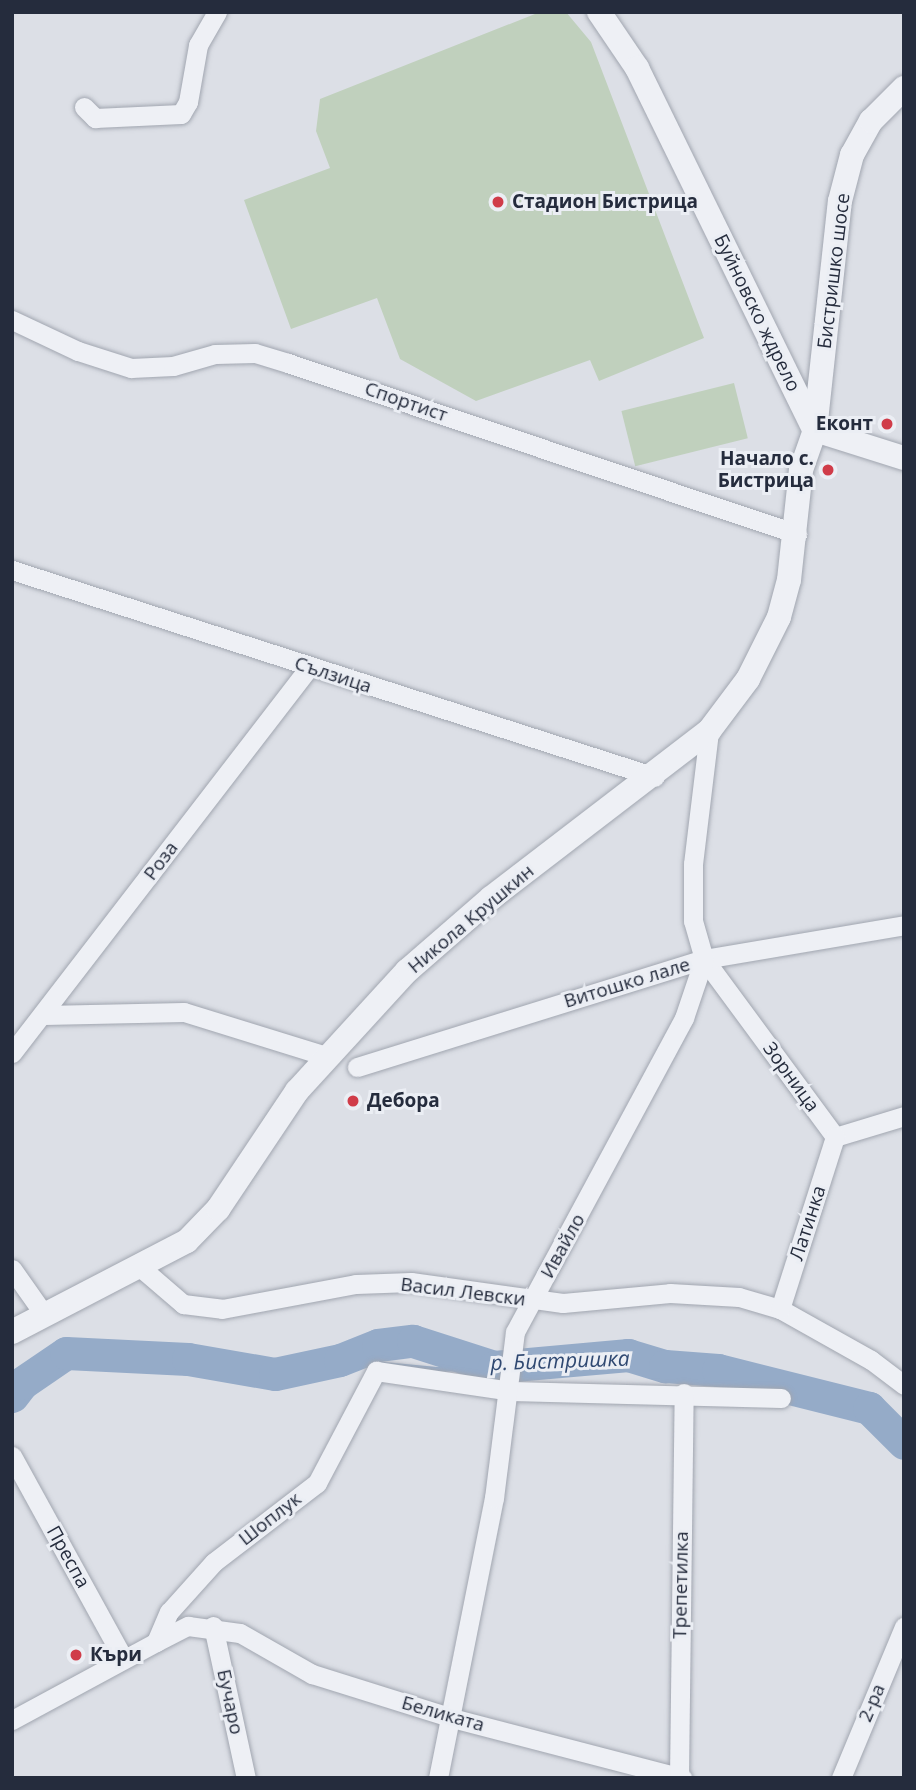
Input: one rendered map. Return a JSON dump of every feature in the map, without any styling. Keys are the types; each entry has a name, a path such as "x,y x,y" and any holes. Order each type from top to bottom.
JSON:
{"street":[{"path":"85,107 95,118 181,114 188,102 198,45 217,12"},
{"name":"Буйновско ждрело","path":"599,12 637,68 815,430"},
{"name":"Бистришко шосе","path":"815,430 846,178 852,155 871,121 904,89"},
{"name":"Спортист","path":"12,320 78,351 131,368 173,366 215,354 255,353 797,534"},
{"path":"815,430 904,458"},
{"name":"Никола Крушкин","path":"12,1332 43,1313 140,1267 187,1241 218,1209 326,1056 407,971 491,898 654,777 709,731 748,679 779,617 797,534 801,470 815,430"},
{"name":"Сълзица","path":"12,570 654,777"},
{"name":"Роза","path":"12,1053 44,1015 308,667"},
{"path":"704,959 694,921 693,864 709,731"},
{"name":"Витошко лале","path":"357,1067 704,959 904,925"},
{"name":"Зорница","path":"704,959 835,1137"},
{"name":"Ивайло","path":"438,1778 452,1718 511,1391 515,1332 684,1018 704,959"},
{"path":"44,1015 184,1012 326,1056"},
{"path":"835,1137 904,1116"},
{"name":"Латинка","path":"780,1309 835,1137"},
{"name":"Васил Левски","path":"140,1267 183,1304 222,1309 356,1284 411,1282 533,1301 563,1303 670,1293 739,1297 780,1309 871,1360 904,1385"},
{"path":"12,1269 43,1313"},
{"name":"Шоплук","path":"156,1642 169,1612 214,1562 317,1483 376,1371 511,1391"},
{"path":"511,1391 684,1393 781,1398"},
{"name":"Трепетилка","path":"681,1777 684,1393"},
{"name":"Преспа","path":"12,1456 124,1658"},
{"path":"12,1720 188,1626 213,1626"},
{"name":"Беликата","path":"213,1626 240,1633 312,1674 452,1718 681,1777"},
{"name":"Бучаро","path":"213,1626 246,1778"},
{"name":"2-ра","path":"841,1778 904,1627"}],"green space":[{"name":"Стадион Бистрица","path":"540,12 566,12 591,42 704,338 599,381 590,360 476,401 400,359 377,298 291,329 244,200 330,168 316,131 320,99"},
{"path":"734,383 748,438 635,466 621,411"}],"waterway":[{"name":"р. Бистришка","path":"12,1396 22,1383 66,1353 188,1359 275,1374 340,1360 378,1345 413,1341 494,1367 628,1355 665,1366 718,1370 869,1408 904,1443"},
{"path":"340,1360 437,1369 494,1367"}],"place":[{"name":"Стадион Бистрица","path":"498,202"},
{"name":"Еконт","path":"887,424"},
{"name":"Начало с. Бистрица","path":"828,470"},
{"name":"Дебора","path":"353,1101"},
{"name":"Къри","path":"76,1655"}]}
